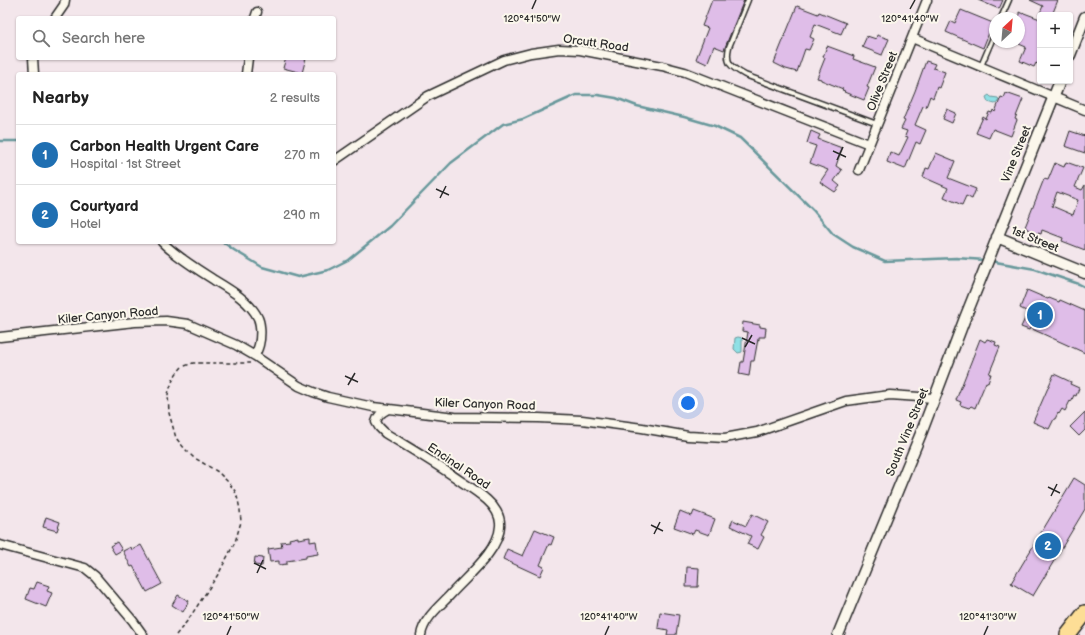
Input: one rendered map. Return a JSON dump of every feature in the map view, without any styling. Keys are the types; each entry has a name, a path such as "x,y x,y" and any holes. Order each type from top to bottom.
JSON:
{"highway":[{"path":"1068,635 1085,613"}],"street":[{"path":"56,16 64,5 65,0"},
{"name":"Olive Street","path":"859,170 927,0"},
{"path":"1073,48 1085,17"},
{"path":"912,38 1085,110"},
{"name":"Orcutt Road","path":"336,160 428,96 504,60 531,53 558,49 580,50 685,72 869,144"},
{"path":"33,60 34,72"},
{"path":"246,72 248,60"},
{"name":"Vine Street","path":"997,237 1059,84"},
{"name":"South Vine Street","path":"838,635 922,431 997,237"},
{"name":"1st Street","path":"997,237 1085,273"},
{"path":"164,244 191,265 234,293 250,307 258,318 260,327 259,345 254,356"},
{"name":"Kiler Canyon Road","path":"0,337 135,322 166,321 188,324 236,345 299,386 328,397 388,409 455,417 582,420 688,436 725,438 757,432 846,401 890,395 934,398"},
{"name":"Encinal Road","path":"388,409 380,413 376,422 385,433 471,488 487,500 494,508 500,519 500,527 496,540 488,555 429,617 422,629 421,635"},
{"path":"0,545 85,568 95,576 143,635"}],"lane":[{"path":"748,0 727,55 728,62 734,69 745,75 877,124"},
{"path":"1004,12 1009,0"},
{"path":"981,66 989,47"}],"path":[{"path":"176,635 188,620 219,573 235,542 241,522 240,510 235,491 218,472 193,457 176,438 169,413 168,394 176,374 182,367 193,363 266,364"}],"water":[{"path":"989,95 991,97 998,98 999,100 997,103 995,104 988,102 986,97"},
{"path":"735,338 742,338 742,352 738,353 734,349"}],"building":[{"path":"712,0 744,0 724,50 714,46 707,64 696,59 708,28 702,26"},
{"path":"978,0 1003,0 999,9"},
{"path":"1030,0 1058,0 1053,12 1040,12 1043,6"},
{"path":"797,6 818,14 819,12 846,23 841,34 815,24 810,37 814,39 809,50 805,49 797,72 786,69 774,63"},
{"path":"961,10 989,21 989,33 983,48 946,32 951,21 955,23"},
{"path":"1025,13 1037,18 1037,64 1036,63 1034,67 1020,61 1026,47"},
{"path":"877,35 889,39 882,55 862,47 867,36 876,39"},
{"path":"827,46 854,56 853,59 875,67 867,87 869,88 864,100 844,92 845,91 842,90 843,89 817,78 825,58 823,57"},
{"path":"285,60 305,60 302,72 283,68"},
{"path":"926,61 935,64 933,68 945,72 939,88 937,87 933,98 930,96 926,107 923,106 915,125 926,130 920,144 916,142 905,169 887,162 890,152 899,156 908,137 905,136 907,131 901,129 905,121 903,120"},
{"path":"1006,93 1023,99 1015,119 1017,120 1011,136 993,129 989,138 976,133 983,117 986,119 989,112 992,113 993,110 995,112 1001,97 1004,98"},
{"path":"947,109 956,113 952,123 943,119"},
{"path":"811,131 820,135 818,139 842,148 836,166 842,170 834,181 840,186 835,192 820,182 828,170 810,163 816,146 807,143"},
{"path":"1070,131 1085,136 1085,153 1065,146"},
{"path":"936,153 955,161 948,178 976,189 972,199 966,196 962,205 944,197 948,188 923,177 926,168 929,169"},
{"path":"1066,162 1083,168 1075,187 1082,190 1085,185 1085,250 1062,241 1063,238 1042,230 1041,234 1038,234 1025,227 1044,179 1048,180 1055,163 1064,167","holes":["1057,192 1078,200 1073,215 1052,206"]},
{"path":"1027,290 1048,299 1049,298 1059,302 1060,300 1085,311 1085,353 1030,328 1029,330 1021,327 1028,312 1020,308"},
{"path":"743,322 760,325 760,327 766,328 765,337 759,337 759,340 758,339 754,361 751,361 749,376 739,374 741,362 743,362 748,332 742,331"},
{"path":"980,339 985,342 987,339 996,342 995,345 1000,347 989,374 991,374 988,383 986,382 975,408 971,406 969,408 960,405 961,402 956,400"},
{"path":"1054,374 1071,382 1070,384 1079,388 1076,396 1074,395 1065,411 1062,409 1059,414 1058,413 1049,429 1033,422"},
{"path":"1085,412 1085,430 1079,436 1070,427"},
{"path":"1074,478 1085,485 1085,509 1033,596 1011,583"},
{"path":"680,511 692,516 694,511 715,519 709,535 695,530 693,534 674,527"},
{"path":"752,514 768,522 761,535 764,537 758,549 747,544 751,536 730,526 733,520 746,526"},
{"path":"46,517 60,522 57,531 43,527"},
{"path":"535,529 554,537 551,545 549,544 540,565 544,567 540,576 503,559 507,549 523,556"},
{"path":"298,537 298,539 310,537 310,542 316,541 318,554 306,556 306,558 287,561 287,564 279,565 279,561 270,562 268,549 282,547 281,542 290,541 289,539"},
{"path":"117,542 122,550 115,554 110,546"},
{"path":"141,545 162,584 147,592 123,551 131,547 132,550"},
{"path":"255,557 263,558 262,566 254,565"},
{"path":"687,567 699,568 698,587 686,587"},
{"path":"37,582 49,586 47,591 52,593 46,607 26,599 30,588 34,589"},
{"path":"178,595 189,601 183,612 172,605"},
{"path":"660,612 679,615 676,635 667,635 668,630 658,628"}],"waterway":[{"path":"226,244 262,267 298,277 328,270 348,260 390,226 451,163 503,124 523,119 576,95 598,95 616,98 637,106 715,126 740,138 813,210 833,234 853,247 885,261 956,258 985,260"},
{"path":"0,141 16,141"},
{"path":"990,261 1035,269 1085,287"}],"place":[{"name":"Carbon Health Urgent Care","path":"1040,315"},
{"name":"Courtyard","path":"1048,546"}]}
